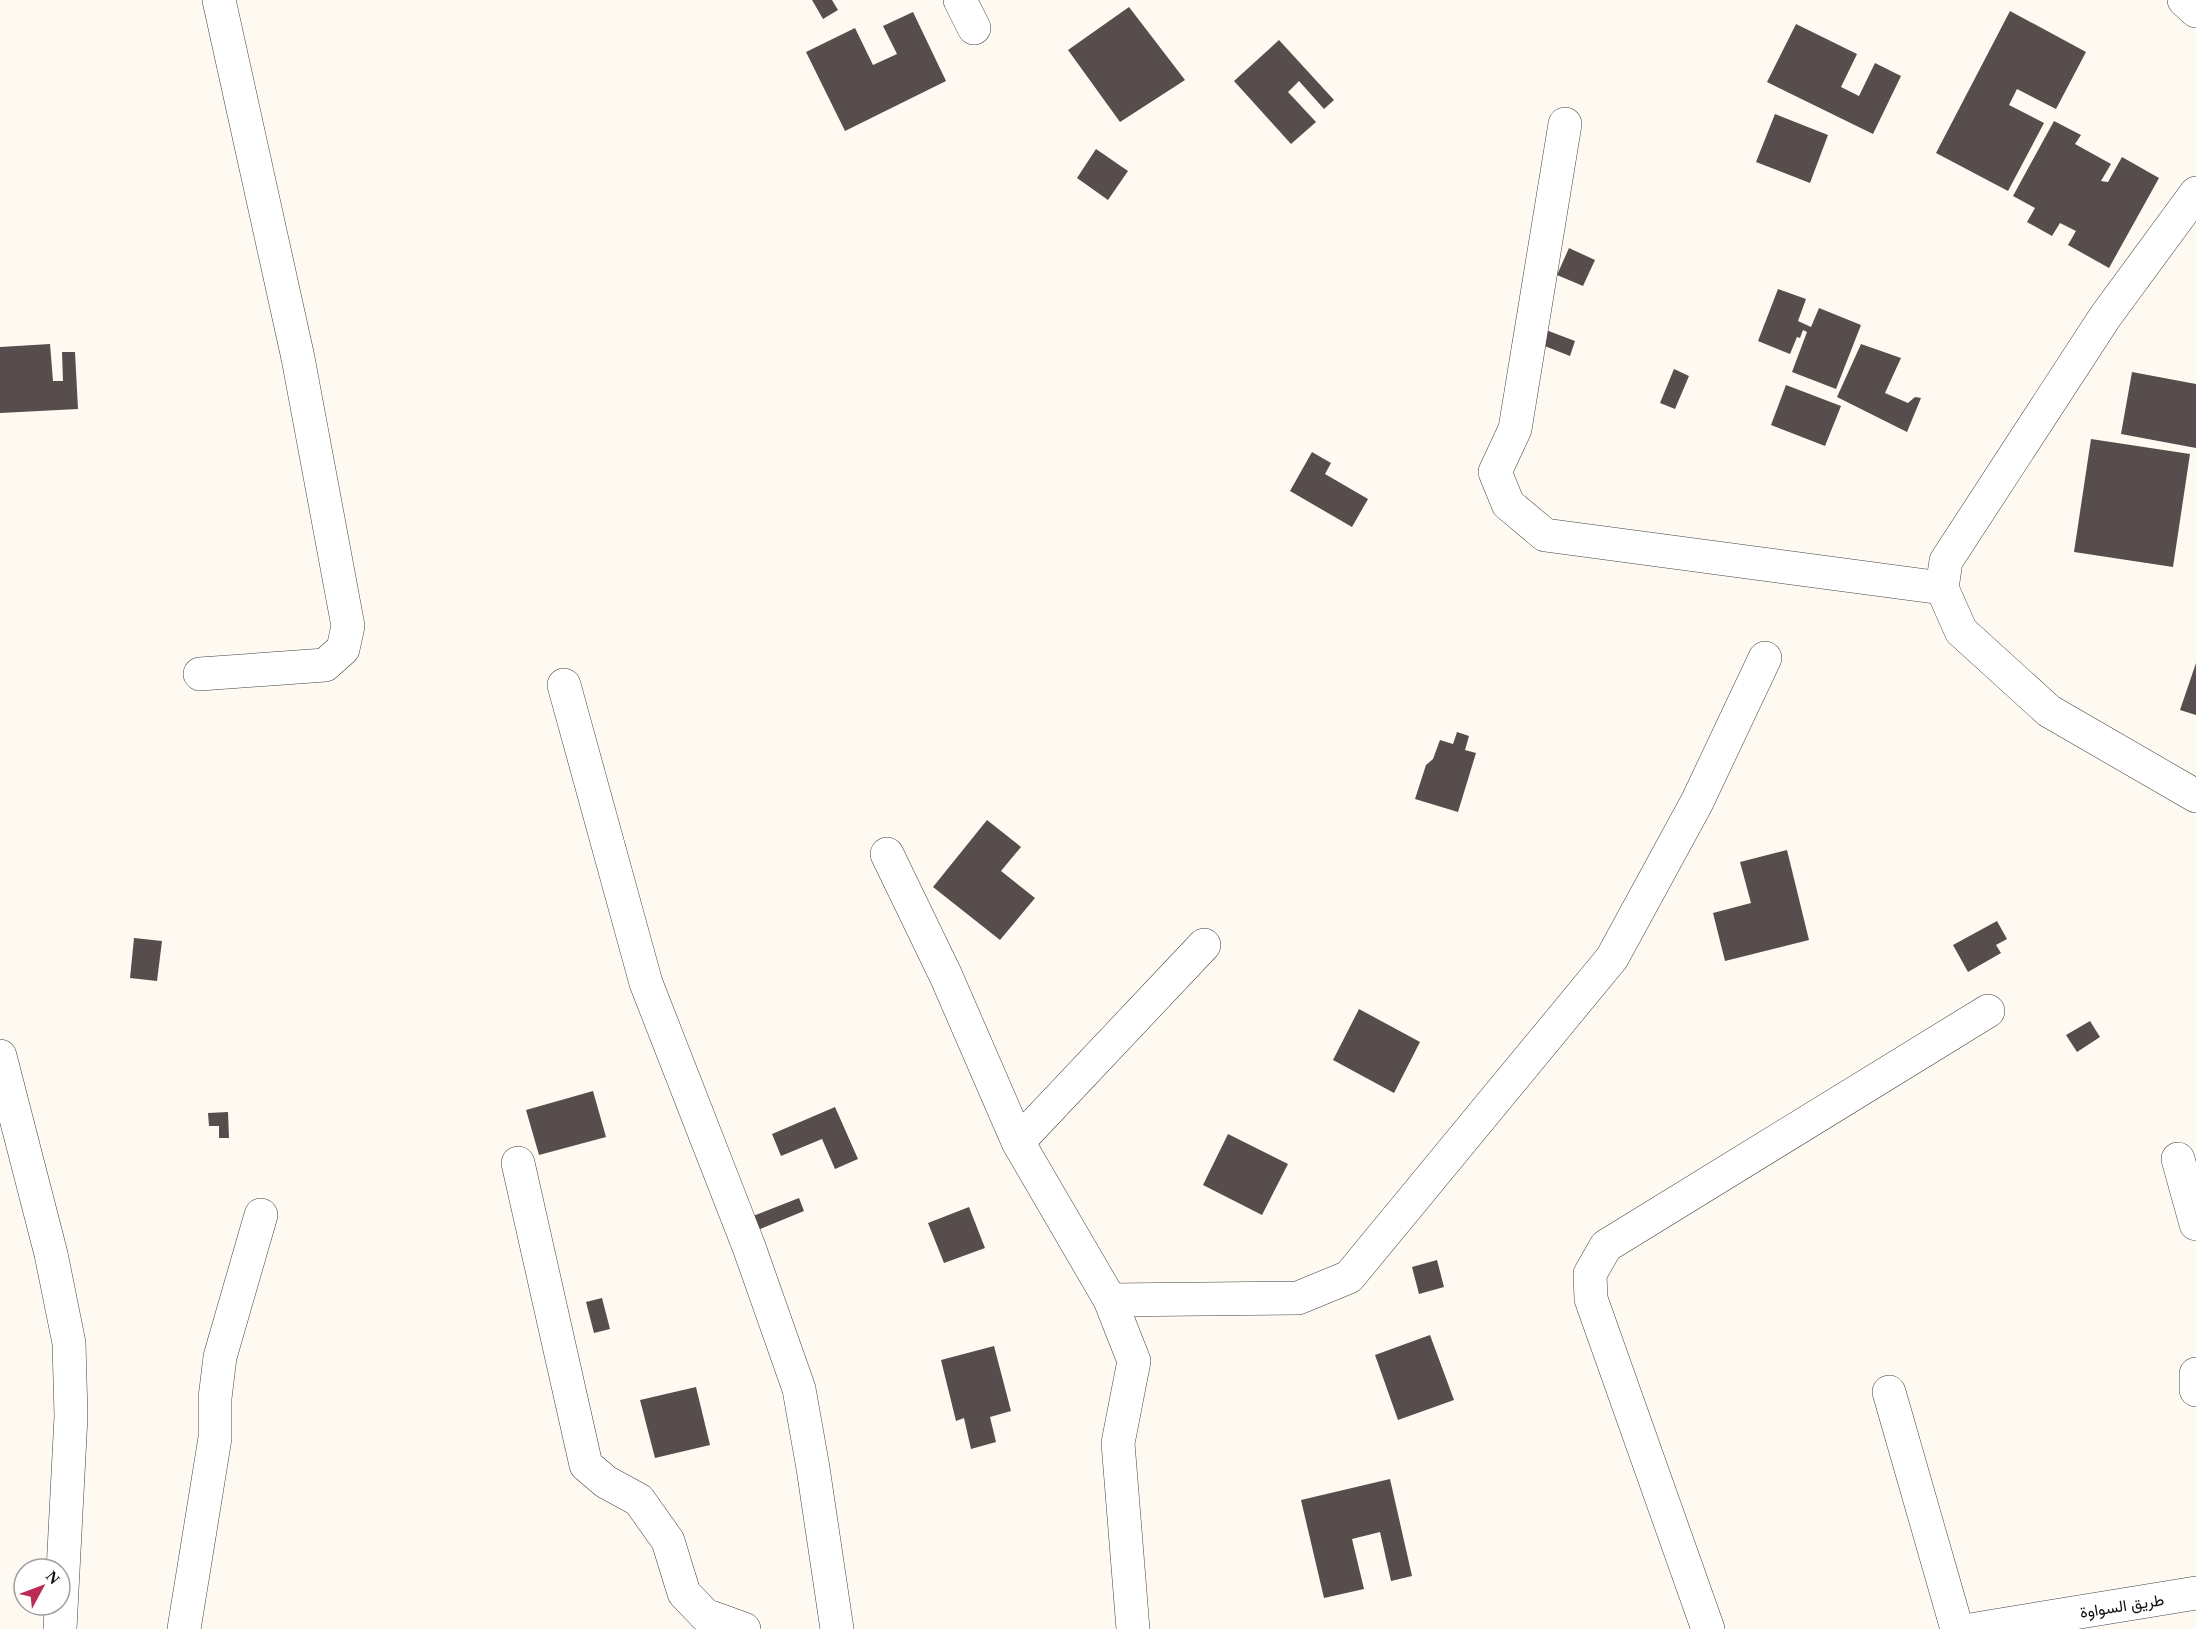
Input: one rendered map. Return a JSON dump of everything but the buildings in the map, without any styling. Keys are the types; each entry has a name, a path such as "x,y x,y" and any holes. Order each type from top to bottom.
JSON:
{"street":[{"path":"200,674 325,665 343,649 348,626 298,358 219,0"},
{"path":"2184,0 2196,11"},
{"path":"1565,124 1515,429 1495,472 1508,504 1545,535 1942,588"},
{"path":"2196,193 2105,317 1946,561 1942,588 1961,631 2049,711 2196,796"},
{"path":"1110,1300 1298,1298 1349,1277 1612,958 1697,802 1765,658"},
{"path":"564,684 646,983 749,1247 799,1389 837,1629"},
{"path":"886,855 946,976 1018,1142 1110,1300 1134,1361 1118,1443 1133,1629"},
{"path":"1018,1142 1204,945"},
{"path":"1708,1629 1591,1299 1590,1274 1606,1246 1988,1011"},
{"path":"0,1056 51,1254 69,1343 71,1416 60,1629"},
{"path":"2178,1159 2196,1224"},
{"path":"518,1162 586,1465 606,1482 639,1500 668,1541 684,1593 705,1615 744,1629"},
{"path":"184,1629 215,1438 215,1398 220,1357 261,1215"},
{"path":"2196,1374 2196,1390"},
{"path":"1889,1392 1957,1629"},
{"name":"طريق السواوة","path":"1976,1629 2196,1593"}]}
